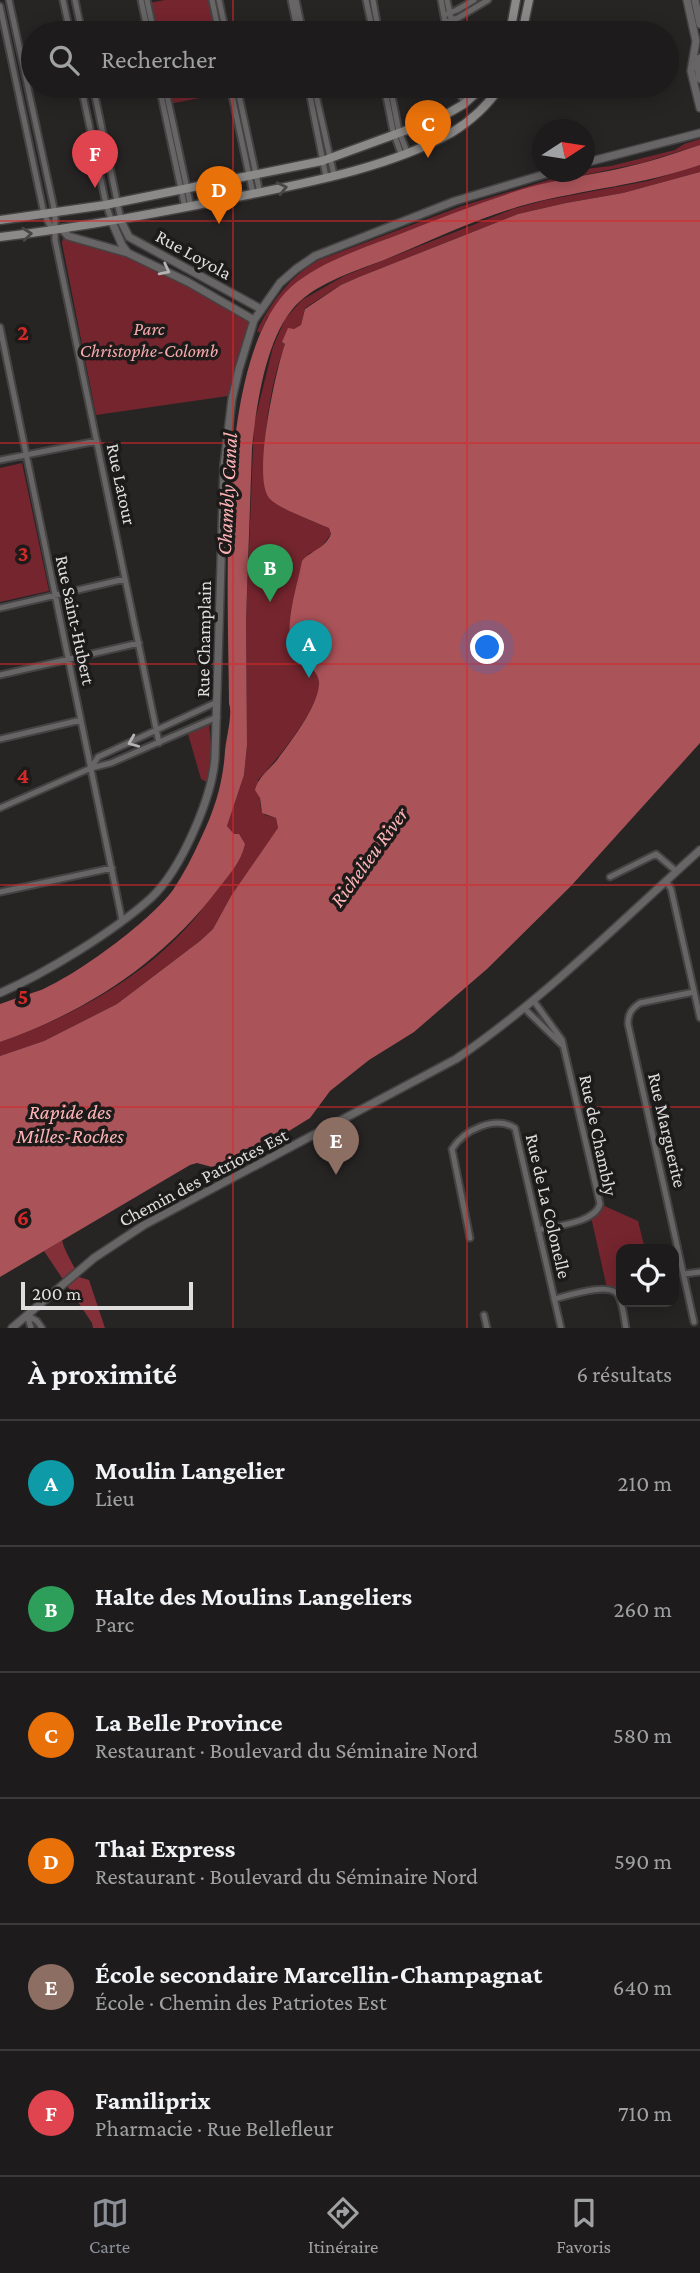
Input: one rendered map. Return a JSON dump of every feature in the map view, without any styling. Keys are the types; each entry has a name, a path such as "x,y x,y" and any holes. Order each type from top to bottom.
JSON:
{"main road":[{"path":"512,21 516,0"},
{"path":"525,21 529,0"},
{"path":"0,220 55,214 326,160 440,118 471,98"},
{"path":"0,237 117,221 330,176 404,153 443,137 463,125 491,98"}],"street":[{"name":"Rue Latour","path":"9,0 21,56"},
{"path":"64,0 68,21"},
{"path":"75,0 79,21"},
{"path":"141,0 145,21"},
{"path":"147,0 151,21"},
{"path":"212,0 216,21"},
{"path":"219,0 223,21"},
{"path":"366,0 370,21"},
{"path":"373,0 377,21"},
{"path":"441,0 447,14"},
{"path":"447,0 448,21 488,0"},
{"path":"447,14 474,0"},
{"path":"687,0 695,38 691,71 700,107"},
{"path":"695,0 700,24"},
{"path":"294,1 298,21"},
{"name":"Rue Latour","path":"0,6 44,214 57,230"},
{"path":"4,23 14,21"},
{"path":"700,58 700,79"},
{"path":"13,69 21,67"},
{"name":"Rue Latour","path":"30,98 159,743"},
{"path":"84,98 106,204 117,221"},
{"path":"96,98 118,202 117,221"},
{"path":"164,98 168,110"},
{"path":"166,98 188,207"},
{"path":"236,98 256,193"},
{"path":"313,98 330,176"},
{"path":"387,98 404,153"},
{"path":"392,98 397,135"},
{"path":"465,98 467,102"},
{"path":"466,98 467,102"},
{"path":"21,106 31,103"},
{"path":"595,160 700,133"},
{"path":"32,158 42,155"},
{"name":"Rue Champlain","path":"0,993 55,965 151,898 163,884 197,822 213,778 225,444 239,369 254,320 261,309 285,278 315,256 455,201 532,178"},
{"path":"38,188 49,186"},
{"name":"Rue Loyola","path":"117,221 129,237 261,309"},
{"name":"Rue Loyola","path":"117,221 122,245 128,253"},
{"name":"Rue Loyola","path":"57,230 68,236 128,253 188,282 254,320"},
{"path":"188,282 194,271"},
{"name":"Rue Saint-Hubert","path":"0,327 122,920"},
{"path":"0,460 97,441"},
{"path":"0,608 125,579"},
{"path":"0,675 139,643"},
{"path":"91,768 98,757 217,702"},
{"path":"0,808 217,717"},
{"path":"0,739 81,720"},
{"name":"Chemin des Patriotes Est","path":"12,1328 83,1267 125,1237 456,1059 524,1008 700,850"},
{"path":"610,877 656,854 676,871"},
{"path":"0,892 111,868"},
{"path":"666,881 671,889 700,1018"},
{"name":"Rue Marguerite","path":"694,992 640,1003 628,1016 694,1322"},
{"name":"Rue de Chambly","path":"533,1000 562,1041 600,1204 598,1211 591,1217 538,1230"},
{"path":"524,1008 562,1045"},
{"name":"Rue de La Colonelle","path":"470,1238 452,1149 456,1142 482,1126 502,1122 515,1128 561,1328"},
{"path":"684,1274 700,1272"},
{"path":"554,1299 603,1288 612,1289 618,1294 626,1328"},
{"path":"27,1315 31,1328"},
{"path":"27,1315 42,1328"},
{"path":"484,1315 487,1328"}],"green space":[{"path":"165,0 212,0 216,21 152,21 148,3"},
{"path":"168,98 200,98 169,104"},
{"path":"700,139 700,145 642,163 595,173 595,168 675,150"},
{"path":"700,165 700,172 623,193 518,214 359,277 305,308 301,325 282,342 285,344 272,389 267,420 265,488 271,499 278,504 329,528 331,534 320,549 308,554 311,668 320,680 318,693 296,734 258,780 261,810 265,815 276,818 278,828 231,896 213,929 200,941 117,1004 44,1041 0,1056 0,1042 55,1020 109,991 134,974 180,935 204,905 234,834 227,826 244,775 247,745 246,621 254,424 273,347 285,319 302,300 344,276 513,209 546,200 648,181"},
{"path":"542,182 551,182 508,194 371,245 312,272 267,318 260,333 257,331 282,291 309,266 462,206"},
{"name":"Parc Christophe-Colomb","path":"68,236 153,266 251,320 228,396 96,415 62,243 63,238"},
{"path":"22,463 49,591 0,602 0,468"},
{"path":"209,724 212,754 208,783 201,779 188,734"},
{"path":"600,1204 638,1221 644,1244 616,1244 616,1292 607,1288 591,1217"}],"shaded area":[{"path":"62,1240 79,1277 89,1280 105,1328 93,1328 44,1251"}],"water":[{"path":"700,145 700,165 657,177 528,204 492,216 321,286 291,311 268,358 259,395 252,448 246,621 247,745 244,775 227,826 234,834 239,834 245,844 243,851 238,862 196,916 147,962 92,1000 32,1030 0,1042 0,1004 41,990 74,972 112,946 162,903 177,884 195,851 218,796 230,713 228,546 237,423 248,368 266,321 291,287 315,270 343,256 497,197 551,182 595,182 595,173 639,164"},
{"path":"700,172 700,743 571,886 487,969 414,1032 369,1060 330,1091 310,1118 263,1147 221,1165 190,1165 0,1277 0,1056 44,1041 117,1004 200,941 213,929 231,896 278,828 276,818 262,813 260,798 255,790 261,777 277,760 302,724 317,694 319,679 292,647 290,627 302,561 325,543 331,534 329,528 275,503 265,488 263,471 267,424 285,344 282,342 288,328 294,329 301,325 305,309 341,285 518,214 623,193"}],"place":[{"name":"La Belle Province","path":"428,158"},
{"name":"Familiprix","path":"95,188"},
{"name":"Thai Express","path":"219,224"},
{"name":"Halte des Moulins Langeliers","path":"270,602"},
{"name":"Moulin Langelier","path":"309,678"},
{"name":"École secondaire Marcellin-Champagnat","path":"336,1175"}],"water label":[{"name":"Chambly Canal","path":"227,494"},
{"name":"Richelieu River","path":"369,857"},
{"name":"Rapide des Milles-Roches","path":"70,1124"}]}
